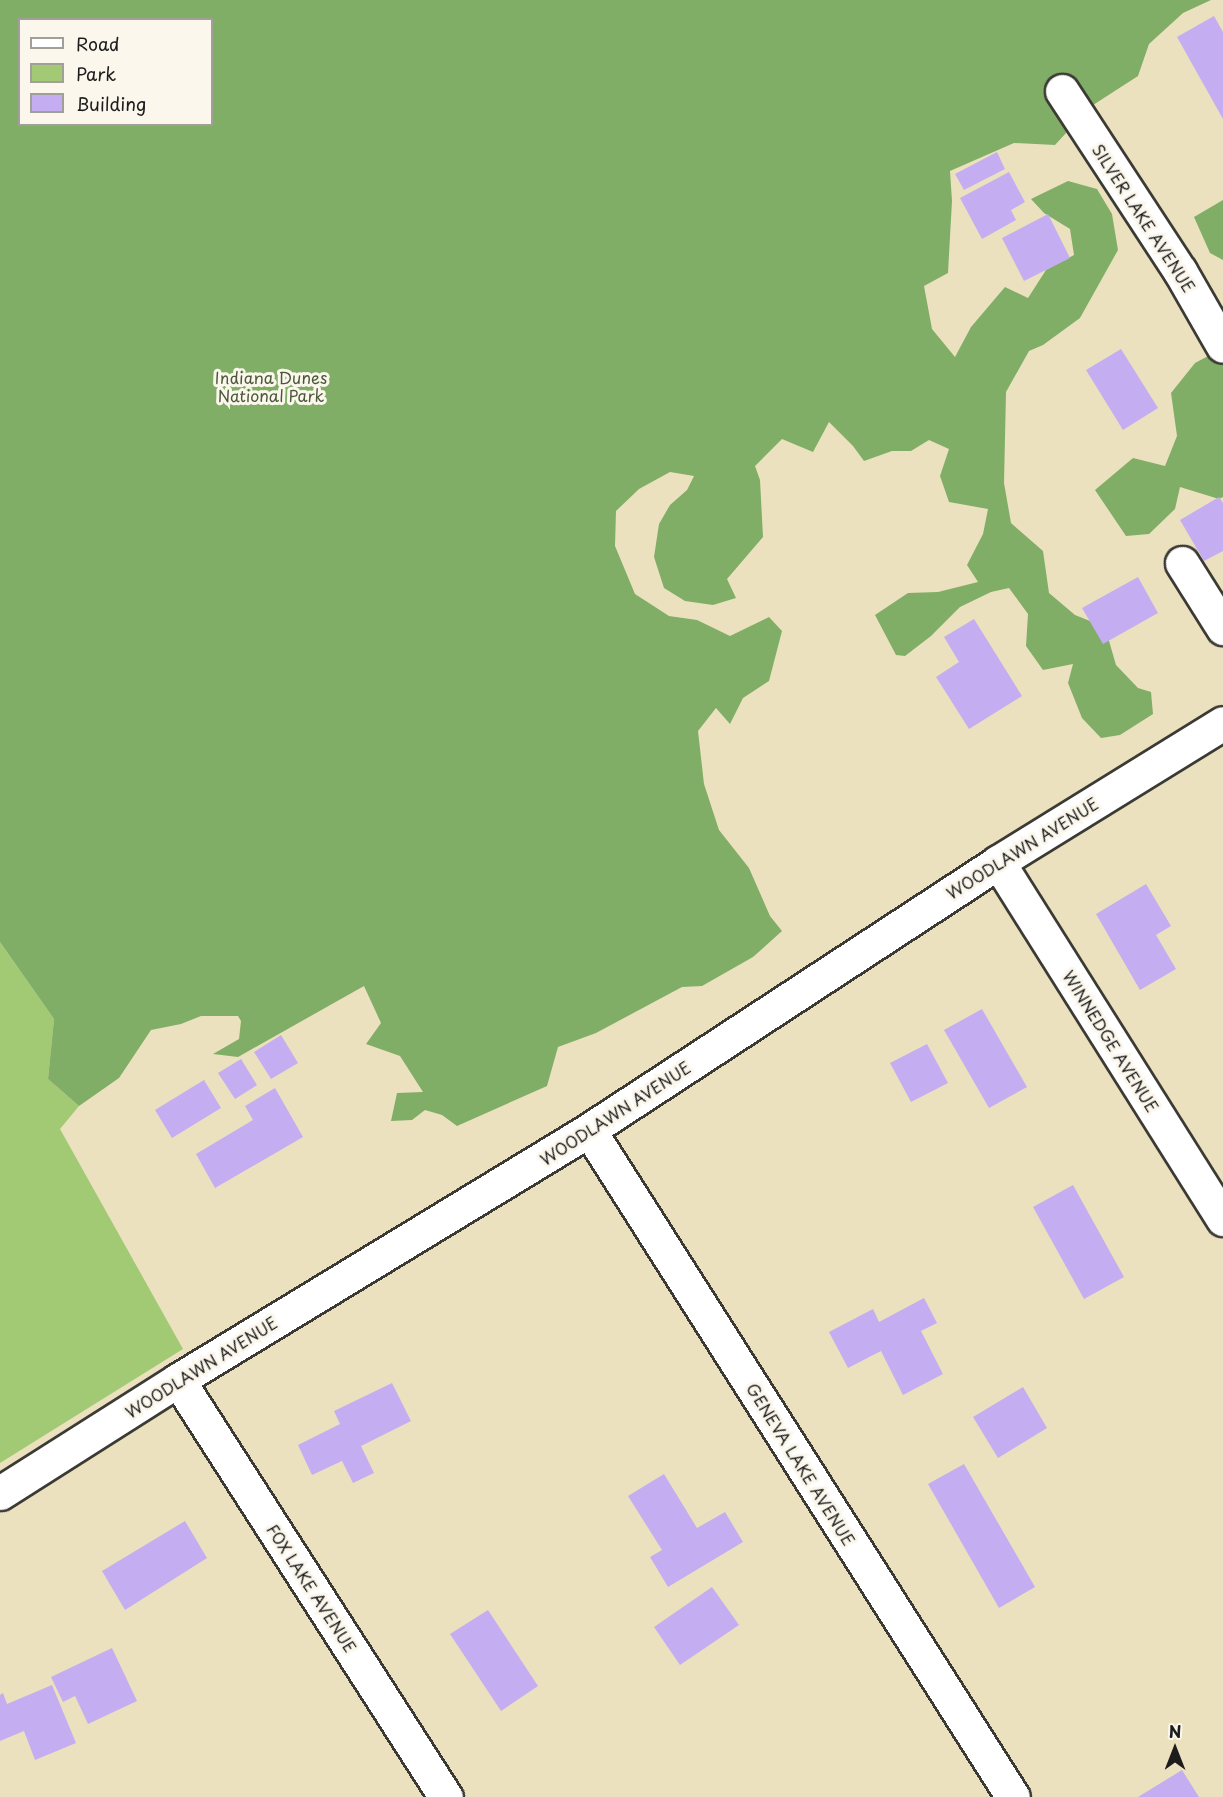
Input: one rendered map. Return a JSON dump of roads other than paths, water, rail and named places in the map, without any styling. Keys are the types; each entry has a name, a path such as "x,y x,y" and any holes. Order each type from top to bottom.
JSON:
{"street":[{"name":"SILVER LAKE AVENUE","path":"1062,91 1180,271 1223,346"},
{"path":"1182,563 1223,628"},
{"name":"WOODLAWN AVENUE","path":"0,1493 178,1380 589,1130 998,862 1223,723"},
{"name":"WINNEDGE AVENUE","path":"998,862 1223,1219"},
{"name":"GENEVA LAKE AVENUE","path":"589,1130 1013,1797"},
{"name":"FOX LAKE AVENUE","path":"178,1380 446,1797"}],"park label":[{"name":"Indiana Dunes National Park","path":"271,386"}]}
